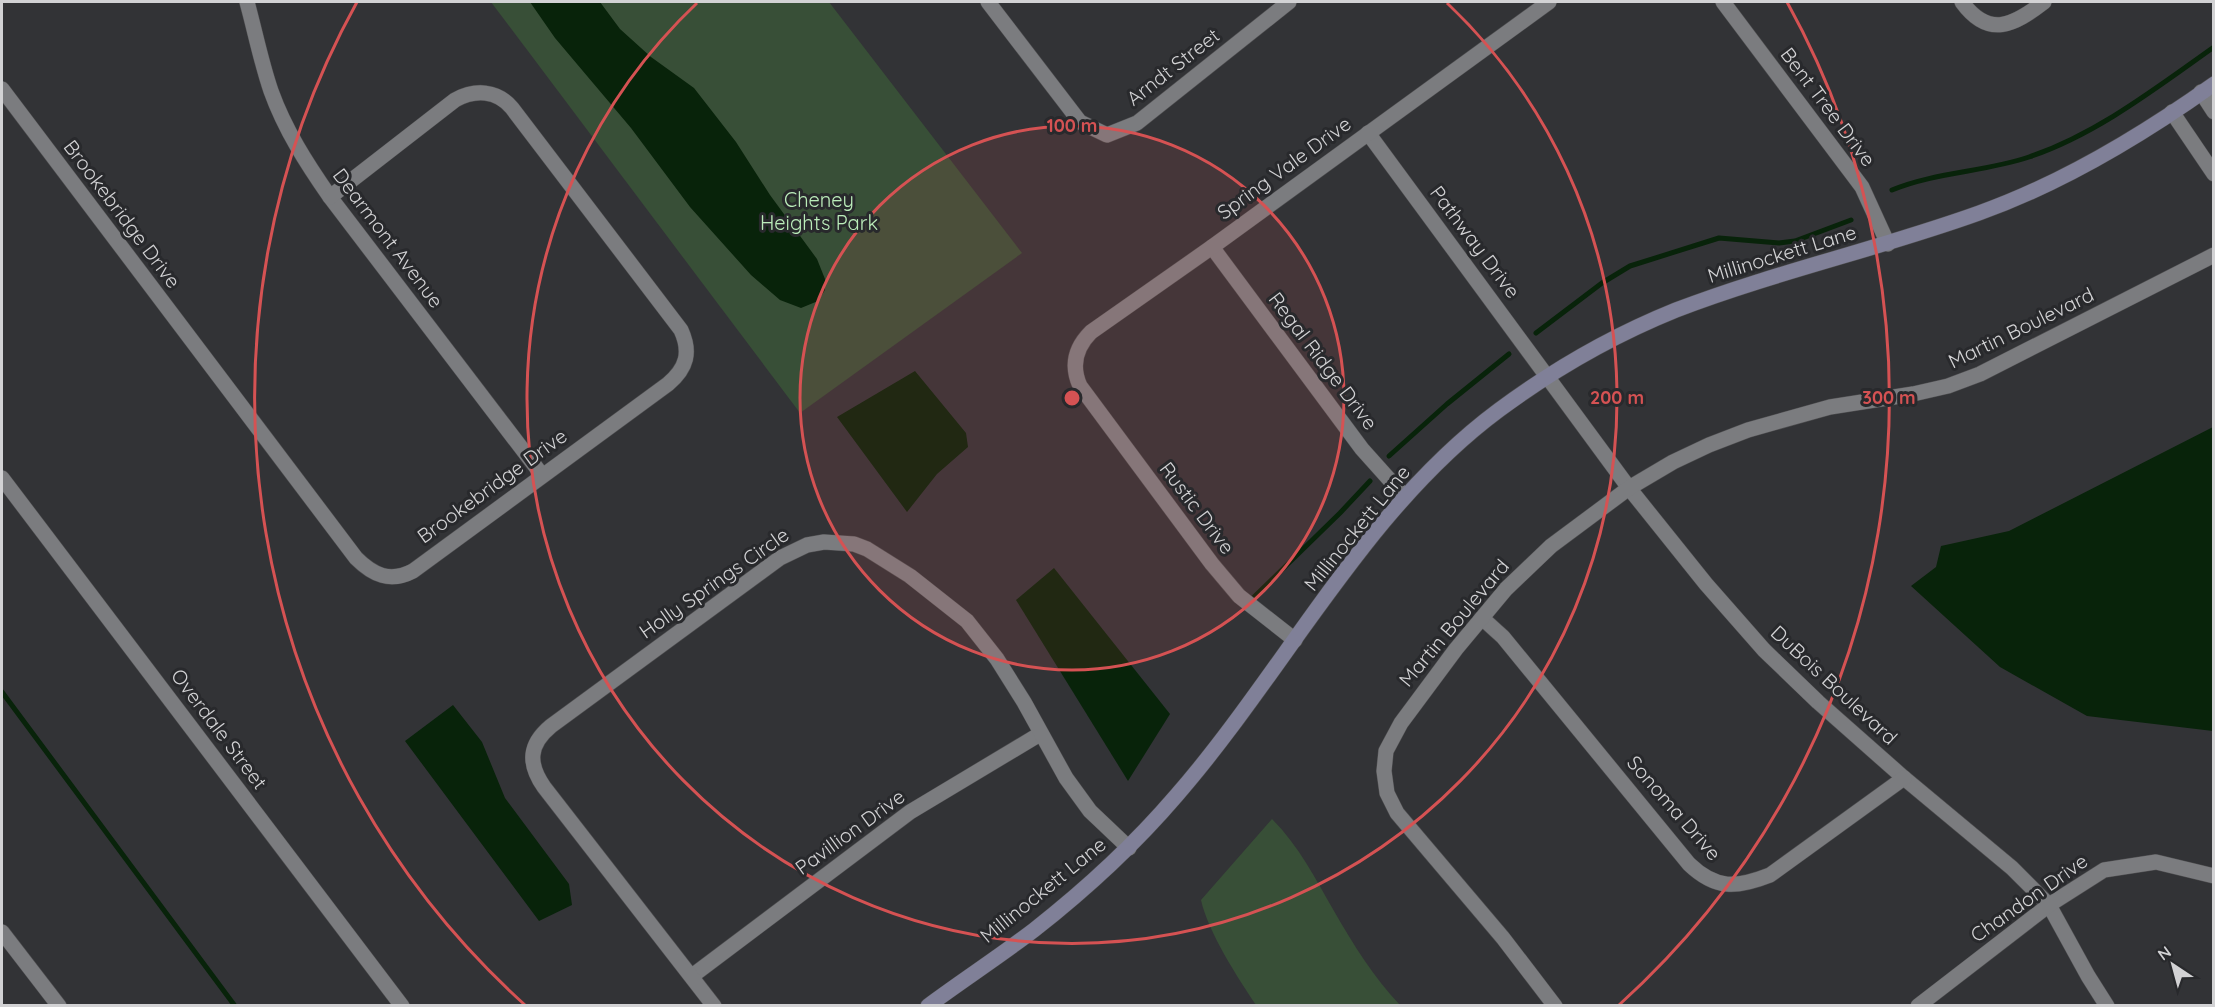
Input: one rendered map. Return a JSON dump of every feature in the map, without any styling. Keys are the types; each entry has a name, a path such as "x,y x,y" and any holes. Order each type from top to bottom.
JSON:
{"street":[{"name":"Dearmont Avenue","path":"247,2 272,92 295,143 330,197 542,475"},
{"name":"Arndt Street","path":"987,2 1080,122 1107,135 1137,123 1288,2"},
{"name":"Spring Vale Drive","path":"1080,386 1074,367 1075,357 1084,339 1091,332 1550,2"},
{"name":"Bent Tree Drive","path":"1723,2 1862,187 1888,244"},
{"path":"1962,2 1976,18 1996,25 2023,18 2044,2"},
{"name":"Millinockett Lane","path":"928,1005 1034,930 1129,848 1177,796 1233,726 1294,640 1405,497 1451,451 1497,412 1548,376 1615,338 1674,311 1727,292 1888,244 1983,212 2048,184 2112,151 2208,88"},
{"path":"2208,88 2214,112"},
{"name":"Brookebridge Drive","path":"2,89 366,568 374,574 395,577 413,571 668,384 683,369 687,350 681,330 512,108 498,96 473,92 455,100 330,197"},
{"path":"2172,112 2214,174"},
{"name":"Pathway Drive","path":"1368,133 1548,376"},
{"name":"Regal Ridge Drive","path":"1212,247 1356,440 1405,497"},
{"name":"Martin Boulevard","path":"1555,1005 1503,938 1418,840 1397,813 1387,793 1384,761 1391,739 1408,713 1506,589 1551,546 1629,488 1673,462 1709,445 1758,426 1830,407 1913,394 1948,386 1980,374 2214,255"},
{"name":"DuBois Boulevard","path":"1548,376 1629,488 1764,650 1904,778 2012,868 2049,905 2088,976 2107,1005"},
{"name":"Rustic Drive","path":"1080,386 1212,564 1239,596 1294,640"},
{"name":"Overdale Street","path":"2,478 402,1005"},
{"name":"Holly Springs Circle","path":"714,1005 544,788 534,770 533,750 537,741 551,726 780,558 807,544 824,542 854,544 867,549 910,576 967,621 997,659 1066,778 1090,811 1129,848"},
{"name":"Sonoma Drive","path":"1482,618 1503,637 1689,864 1709,880 1736,885 1751,883 1770,875 1904,778"},
{"name":"Pavillion Drive","path":"692,976 910,812 1040,734"},
{"name":"Chandon Drive","path":"1918,1005 2049,905 2104,870 2156,862 2214,876"},
{"path":"2,932 58,1005"}],"green space":[{"name":"Cheney Heights Park","path":"491,2 829,2 1022,253 800,413"},
{"path":"1272,819 1306,863 1364,960 1400,1005 1256,1005 1217,940 1201,900"}],"shaded area":[{"path":"530,2 600,2 620,29 651,57 694,88 736,142 770,195 817,259 825,279 825,290 818,301 801,308 780,300 751,275 690,207 631,128 555,38"},
{"path":"915,371 966,433 968,447 937,474 907,512 837,417"},
{"path":"2213,427 2213,731 2087,716 2000,667 1911,586 1936,567 1941,546 2009,531"},
{"path":"1054,568 1170,714 1128,781 1016,600"},
{"path":"453,705 482,742 505,798 569,884 572,905 539,921 405,741"}],"waterway":[{"path":"1892,190 1926,179 2012,162 2054,147 2125,109 2214,47"},
{"path":"1536,333 1602,283 1630,266 1719,238 1779,243 1795,241 1851,220"},
{"path":"1389,456 1447,404 1509,354"},
{"path":"1254,597 1370,481"},
{"path":"2,692 235,1006"}]}
